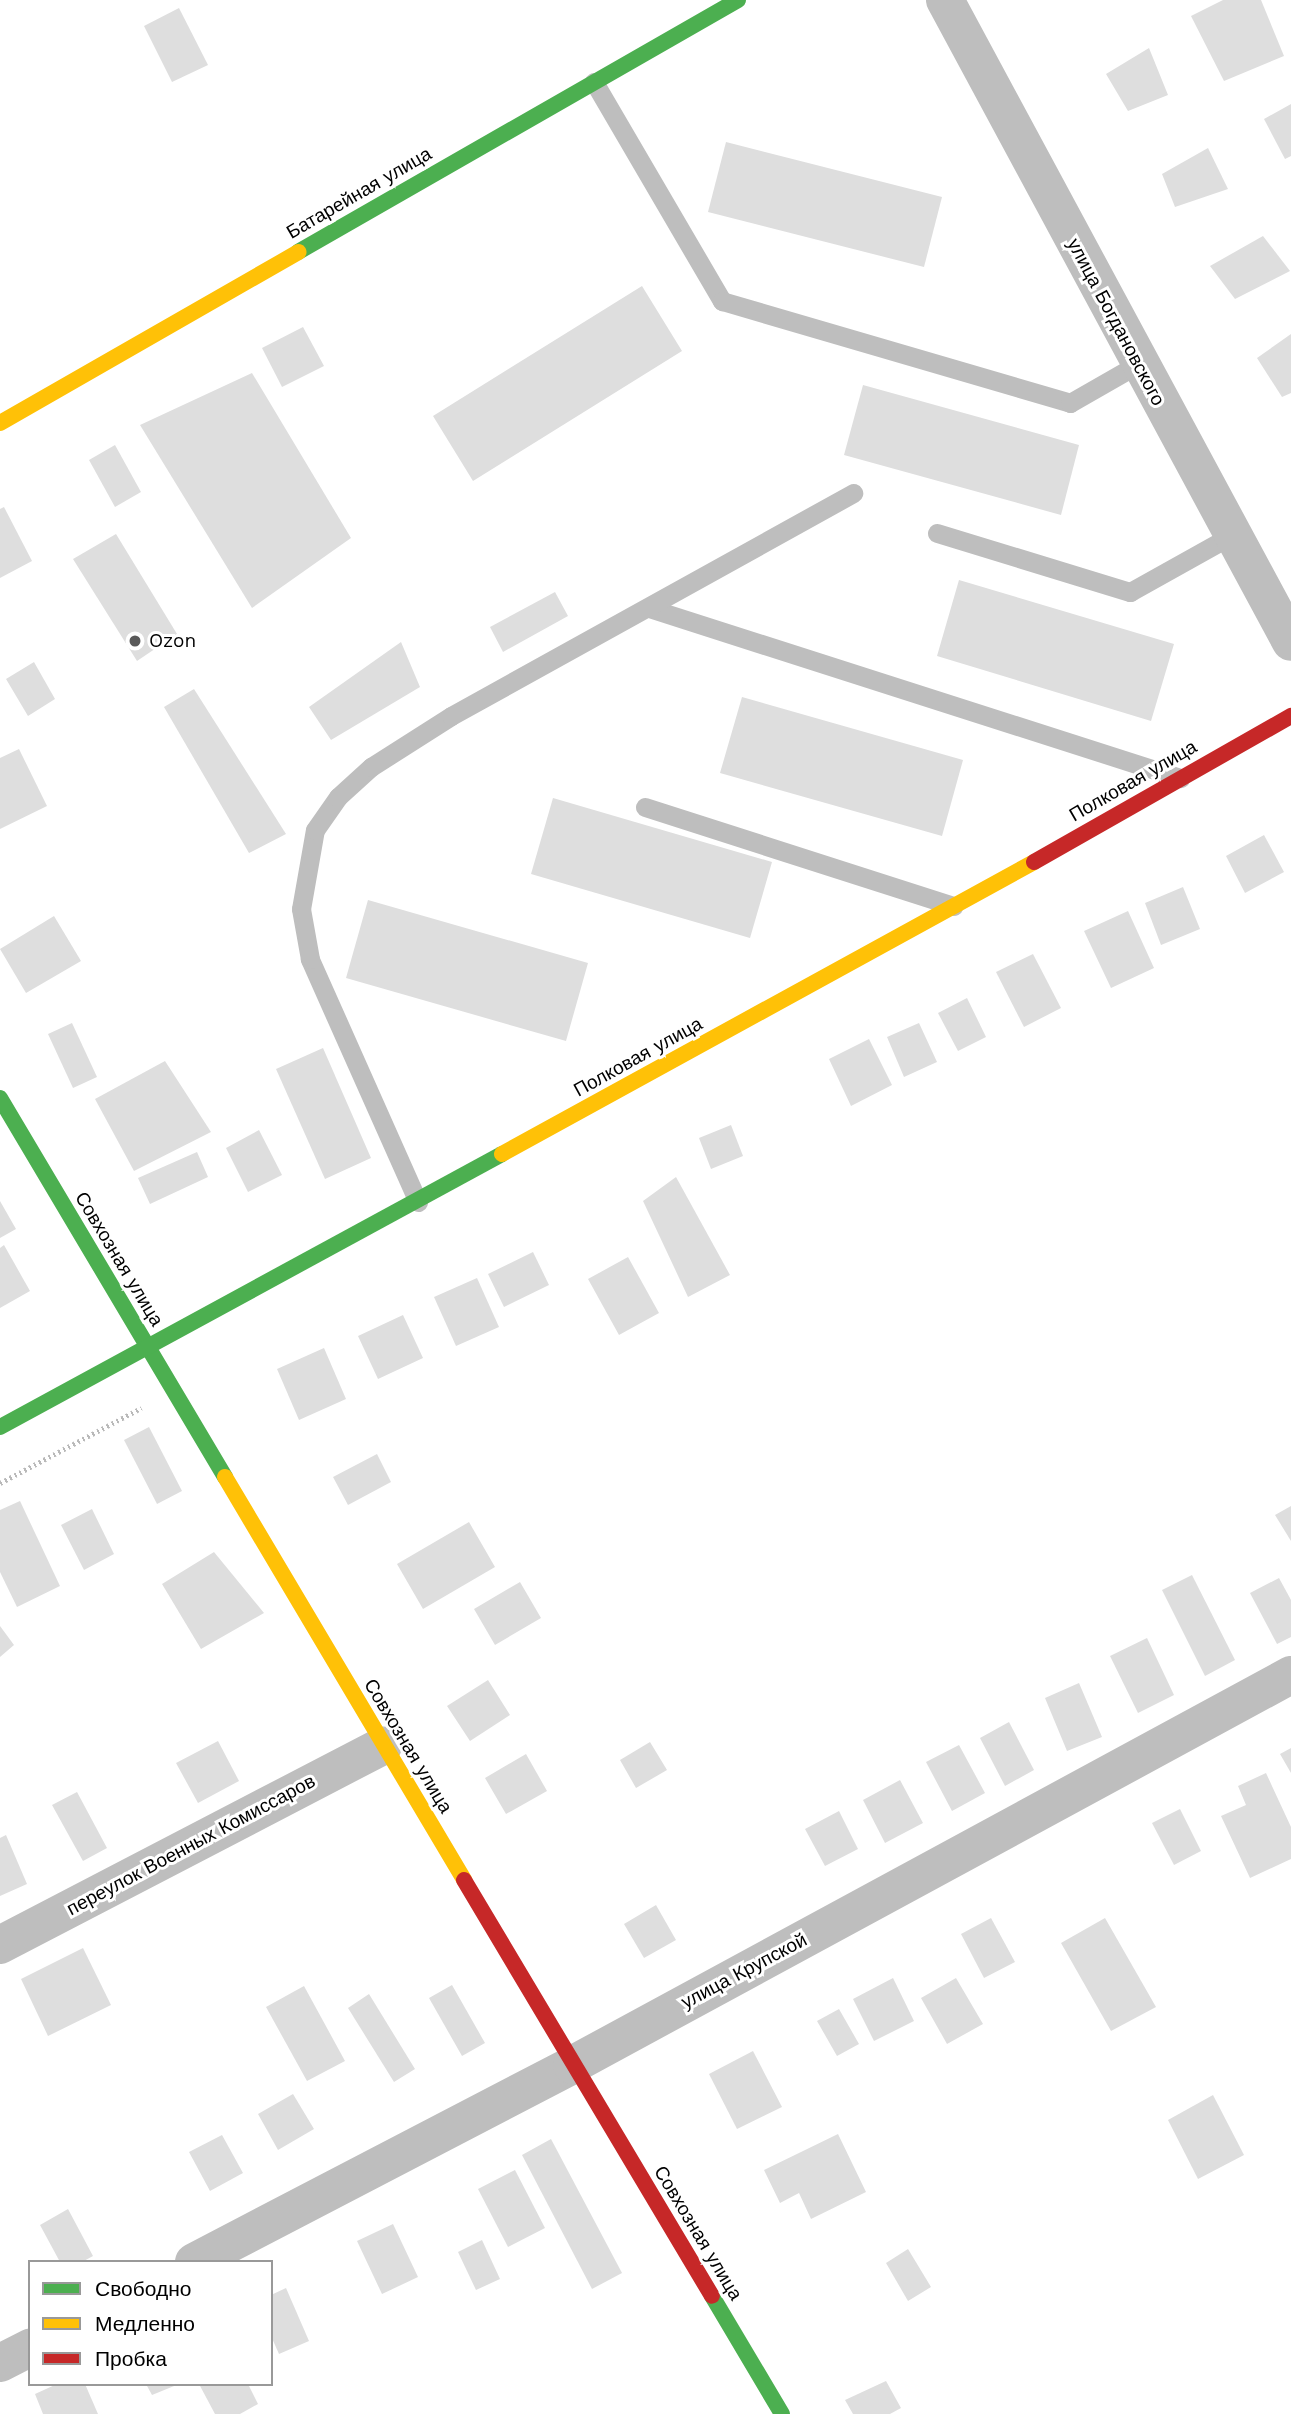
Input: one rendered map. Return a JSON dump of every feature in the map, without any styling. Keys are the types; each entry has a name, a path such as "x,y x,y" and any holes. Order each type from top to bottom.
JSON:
{"street":[{"name":"Батарейная улица","path":"0,423 738,0"},
{"name":"улица Богдановского","path":"945,0 1138,364 1291,642"},
{"name":"Полковая улица","path":"0,1427 418,1202 955,907 1291,716"},
{"name":"Совхозная улица","path":"0,1098 572,2065 782,2414"},
{"name":"улица Крупской","path":"198,2260 572,2065 1291,1675"},
{"name":"переулок Военных Комиссаров","path":"0,1945 383,1746"},
{"path":"0,2363 28,2349"}],"lane":[{"path":"594,82 722,301 1070,403 1138,364"},
{"path":"418,1202 310,959 301,909 315,830 338,797 371,766 451,716 853,493"},
{"path":"937,533 1130,592 1233,535"},
{"path":"649,608 1180,778"},
{"path":"645,807 955,907"}],"path":[{"path":"0,1483 173,1391"}],"building":[{"path":"1223,0 1261,0 1284,56 1224,81 1191,16"},
{"path":"179,8 208,65 172,82 144,26"},
{"path":"1149,48 1168,95 1128,111 1106,74"},
{"path":"1291,104 1291,156 1285,159 1264,119"},
{"path":"726,142 942,197 924,267 708,212"},
{"path":"1208,148 1228,189 1175,207 1162,174"},
{"path":"1263,236 1290,271 1235,299 1210,266"},
{"path":"642,286 682,351 473,481 433,416"},
{"path":"303,327 324,366 282,387 262,348"},
{"path":"1291,334 1291,393 1282,397 1257,358"},
{"path":"252,373 351,538 252,608 140,425"},
{"path":"863,385 1079,445 1061,515 844,455"},
{"path":"115,445 141,492 115,507 89,460"},
{"path":"4,507 32,561 0,578 0,509"},
{"path":"116,534 177,634 137,661 73,559"},
{"path":"959,580 1174,644 1151,721 937,656"},
{"path":"555,592 568,616 503,652 490,627"},
{"path":"401,642 420,687 331,740 309,707"},
{"path":"34,662 55,699 28,716 6,679"},
{"path":"194,689 286,834 249,853 164,707"},
{"path":"742,697 963,760 942,836 720,773"},
{"path":"19,749 47,806 0,829 0,758"},
{"path":"553,798 772,862 750,938 531,874"},
{"path":"1264,835 1284,872 1245,893 1226,856"},
{"path":"1183,887 1200,929 1161,945 1145,903"},
{"path":"368,900 588,963 566,1041 346,978"},
{"path":"1128,911 1154,968 1111,988 1084,931"},
{"path":"54,916 81,961 26,993 0,949"},
{"path":"1033,954 1061,1008 1024,1027 996,972"},
{"path":"967,998 986,1037 958,1051 938,1013"},
{"path":"72,1023 97,1077 73,1088 48,1034"},
{"path":"919,1023 937,1062 904,1077 887,1037"},
{"path":"869,1039 892,1085 851,1106 829,1059"},
{"path":"323,1048 371,1158 325,1179 276,1069"},
{"path":"165,1061 211,1132 134,1171 95,1099"},
{"path":"731,1125 743,1156 711,1169 699,1138"},
{"path":"259,1130 282,1175 248,1192 226,1148"},
{"path":"197,1152 208,1177 150,1204 138,1178"},
{"path":"676,1177 730,1275 688,1297 643,1201"},
{"path":"0,1201 16,1229 0,1238"},
{"path":"4,1245 30,1291 0,1308 0,1248"},
{"path":"533,1252 549,1285 504,1307 488,1274"},
{"path":"628,1257 659,1313 619,1335 588,1279"},
{"path":"477,1278 499,1327 456,1346 434,1297"},
{"path":"403,1315 423,1358 378,1379 358,1336"},
{"path":"324,1348 346,1399 299,1420 277,1369"},
{"path":"149,1427 182,1491 157,1504 124,1440"},
{"path":"377,1454 391,1482 348,1505 333,1477"},
{"path":"20,1501 60,1586 17,1607 0,1572 0,1510"},
{"path":"1291,1506 1291,1541 1275,1515"},
{"path":"92,1509 114,1554 84,1570 61,1525"},
{"path":"469,1522 495,1567 423,1609 397,1564"},
{"path":"214,1552 264,1613 201,1649 162,1584"},
{"path":"1192,1575 1235,1660 1205,1676 1162,1590"},
{"path":"1279,1578 1291,1600 1291,1637 1277,1644 1250,1593"},
{"path":"520,1582 541,1618 495,1645 474,1609"},
{"path":"0,1626 14,1645 0,1657"},
{"path":"1147,1638 1174,1695 1138,1713 1110,1656"},
{"path":"488,1680 510,1715 470,1741 447,1706"},
{"path":"1079,1683 1102,1737 1067,1751 1045,1698"},
{"path":"1009,1722 1034,1770 1005,1786 980,1738"},
{"path":"218,1741 239,1781 198,1803 176,1763"},
{"path":"650,1742 667,1770 636,1788 620,1760"},
{"path":"959,1745 985,1793 952,1811 926,1762"},
{"path":"1291,1748 1291,1773 1280,1754"},
{"path":"526,1754 547,1791 506,1814 485,1778"},
{"path":"1266,1773 1291,1827 1291,1859 1250,1878 1221,1816 1246,1805 1238,1786"},
{"path":"900,1780 923,1823 885,1843 863,1800"},
{"path":"77,1792 107,1848 83,1861 52,1805"},
{"path":"1180,1809 1201,1851 1174,1865 1152,1823"},
{"path":"839,1811 858,1849 825,1866 805,1829"},
{"path":"6,1835 27,1884 0,1896 0,1838"},
{"path":"656,1905 676,1940 644,1958 624,1924"},
{"path":"991,1918 1015,1962 984,1978 961,1934"},
{"path":"1105,1918 1156,2007 1111,2031 1061,1943"},
{"path":"83,1948 111,2005 48,2036 21,1979"},
{"path":"893,1978 914,2021 874,2041 853,1999"},
{"path":"956,1978 983,2024 947,2044 921,1998"},
{"path":"452,1985 485,2043 462,2056 429,1998"},
{"path":"304,1986 345,2061 307,2081 266,2007"},
{"path":"369,1994 415,2069 394,2082 348,2008"},
{"path":"839,2009 859,2044 837,2056 817,2021"},
{"path":"753,2051 782,2107 737,2129 709,2074"},
{"path":"293,2094 314,2129 278,2150 258,2114"},
{"path":"1213,2095 1244,2155 1198,2179 1168,2120"},
{"path":"838,2134 866,2192 811,2219 799,2193 780,2203 764,2170"},
{"path":"222,2135 243,2173 210,2191 189,2152"},
{"path":"551,2139 622,2273 592,2289 522,2155"},
{"path":"515,2170 545,2228 508,2247 478,2189"},
{"path":"68,2209 93,2256 86,2260 59,2260 40,2225"},
{"path":"393,2224 418,2277 382,2294 357,2241"},
{"path":"482,2240 500,2279 476,2290 458,2252"},
{"path":"908,2249 931,2287 908,2301 886,2263"},
{"path":"286,2288 309,2341 279,2354 273,2340 273,2294"},
{"path":"886,2381 901,2408 890,2414 853,2414 845,2400"},
{"path":"53,2386 86,2386 98,2414 43,2414 35,2394"},
{"path":"147,2386 174,2386 152,2395"},
{"path":"200,2386 249,2386 258,2404 240,2414 215,2414"}],"traffic: fast":[{"path":"298,252 738,0"},
{"path":"0,1098 225,1477"},
{"path":"0,1427 502,1154"},
{"path":"712,2296 782,2414"}],"traffic: slow":[{"path":"0,423 298,252"},
{"path":"502,1154 1034,862"},
{"path":"225,1477 464,1880"}],"traffic: jam":[{"path":"1034,862 1291,716"},
{"path":"464,1880 712,2296"}],"place":[{"name":"Ozon","path":"135,641"}]}
